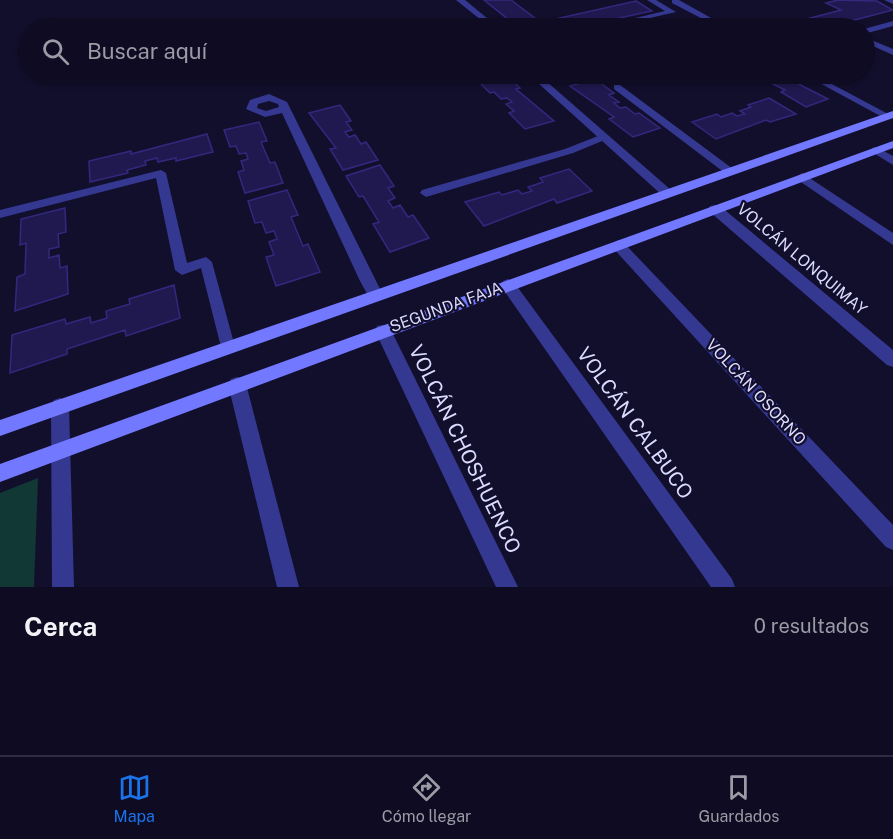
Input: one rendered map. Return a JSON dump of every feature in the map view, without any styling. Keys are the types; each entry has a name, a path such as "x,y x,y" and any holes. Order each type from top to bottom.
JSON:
{"main road":[{"name":"SEGUNDA FAJA","path":"0,428 890,115"},
{"name":"SEGUNDA FAJA","path":"0,473 893,144"}],"street":[{"path":"543,84 667,194"},
{"path":"285,109 375,296"},
{"path":"876,150 893,160"},
{"path":"802,177 893,240"},
{"name":"VOLCÁN LONQUIMAY","path":"715,209 893,360"},
{"name":"VOLCÁN OSORNO","path":"618,245 893,540"},
{"name":"VOLCÁN CALBUCO","path":"508,285 724,587"},
{"name":"VOLCÁN CHOSHUENCO","path":"383,331 507,587"},
{"path":"237,384 288,587"},
{"path":"60,406 63,587"}],"lane":[{"path":"460,0 482,18"},
{"path":"644,18 672,12 651,0"},
{"path":"888,0 893,2"},
{"path":"675,1 706,18"},
{"path":"875,29 893,23"},
{"path":"879,46 893,41"},
{"path":"875,44 893,52"},
{"path":"827,84 890,115"},
{"path":"617,87 729,171"},
{"path":"426,194 569,151 603,137"},
{"path":"0,214 161,173 182,270 206,262 228,347"}],"green space":[{"path":"38,478 34,587 0,587 0,493"}],"building":[{"path":"484,0 511,0 535,18 506,18"},
{"path":"838,0 877,1 893,10 862,18 810,18 841,10 826,3"},
{"path":"636,1 652,11 619,18 560,18"},
{"path":"481,84 516,84 520,88 516,89 554,121 525,129 509,113 514,111 506,104 512,102 507,98 501,99 494,92 490,93"},
{"path":"602,84 614,93 609,95 619,102 614,103 620,108 626,107 635,114 639,113 660,128 633,137 609,119 614,117 570,86"},
{"path":"773,84 799,84 828,99 806,107 781,92 785,90"},
{"path":"769,98 796,114 770,122 766,120 716,139 692,122 717,114 721,117 732,113 737,116 745,114 740,111 751,107 748,105"},
{"path":"340,105 351,121 346,122 352,130 345,132 349,137 355,135 361,144 366,142 378,160 343,170 330,149 336,148 309,113"},
{"path":"259,122 267,141 261,142 270,163 275,162 283,183 245,193 238,172 244,170 241,161 248,159 246,153 239,154 236,146 230,147 224,130"},
{"path":"207,134 213,152 176,161 176,158 158,162 157,158 145,161 146,165 127,170 128,173 90,182 89,161 131,151 131,154"},
{"path":"380,165 394,186 388,188 395,198 388,201 393,208 400,205 408,217 413,215 429,238 390,252 373,224 379,222 363,196 359,197 346,176"},
{"path":"569,169 592,191 557,203 554,199 484,226 465,202 499,192 502,195 518,190 522,194 532,191 528,187 543,182 540,178"},
{"path":"287,190 298,215 291,217 303,246 308,244 320,272 276,286 266,257 274,255 269,242 277,239 274,231 266,233 262,222 255,223 248,201"},
{"path":"65,208 66,232 58,234 59,247 49,249 49,258 59,255 60,268 67,266 68,294 15,311 17,277 25,274 26,243 20,245 21,219"},
{"path":"174,285 180,318 126,336 125,330 67,349 67,354 10,373 12,335 65,319 66,324 90,317 91,323 107,318 106,311 130,304 129,299"}]}
